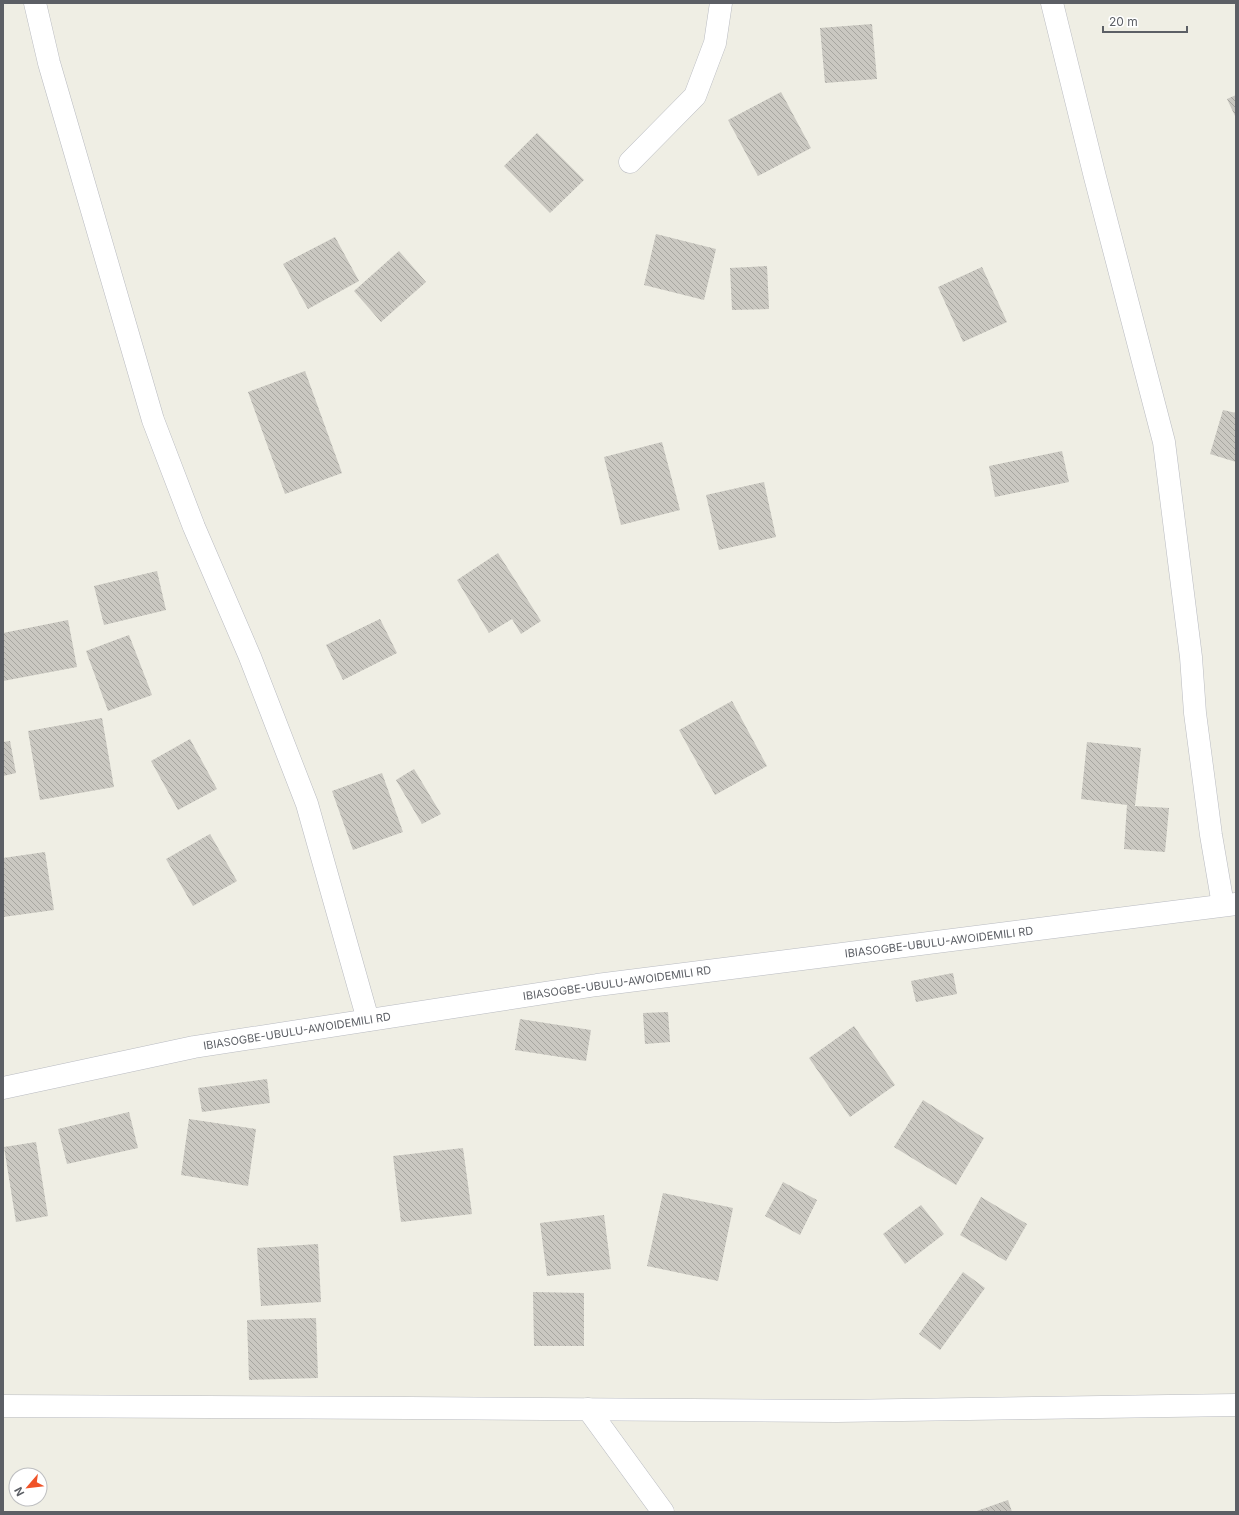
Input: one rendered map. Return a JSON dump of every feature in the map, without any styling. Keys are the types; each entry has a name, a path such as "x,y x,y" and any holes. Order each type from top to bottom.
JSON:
{"street":[{"path":"35,3 49,63 153,420 194,527 250,657 307,804 368,1020"},
{"path":"630,162 695,96 715,43 721,3"},
{"path":"1052,3 1095,177 1164,442 1191,657 1195,713 1211,835 1230,904"},
{"name":"IBIASOGBE-UBULU-AWOIDEMILI RD","path":"3,1088 194,1047 597,984 1230,904"},
{"path":"3,1406 837,1411 1236,1404"},
{"path":"588,1409 663,1512"}],"building":[{"path":"872,24 877,79 825,83 820,28"},
{"path":"781,92 811,148 758,176 728,120"},
{"path":"1236,95 1236,118 1227,99"},
{"path":"537,133 584,180 550,213 504,166"},
{"path":"656,234 716,249 704,300 644,285"},
{"path":"335,237 359,281 308,309 283,264"},
{"path":"399,251 426,282 381,322 354,291"},
{"path":"767,266 769,309 732,310 730,268"},
{"path":"982,267 1007,322 963,342 938,287"},
{"path":"305,371 342,473 285,494 248,392"},
{"path":"1223,410 1236,413 1236,462 1210,454"},
{"path":"662,442 680,510 621,525 604,457"},
{"path":"1062,451 1069,482 995,497 989,466"},
{"path":"764,482 776,537 719,550 706,495"},
{"path":"498,553 541,621 521,634 512,619 489,633 457,580"},
{"path":"157,571 166,610 104,625 94,586"},
{"path":"380,619 397,653 343,680 326,645"},
{"path":"68,620 77,667 3,681 3,633"},
{"path":"129,635 152,695 108,711 86,651"},
{"path":"732,701 767,766 715,795 679,730"},
{"path":"102,718 114,787 40,800 28,731"},
{"path":"190,739 217,789 178,810 151,761"},
{"path":"10,741 16,773 3,776 3,742"},
{"path":"1087,742 1141,748 1135,806 1169,808 1165,852 1124,849 1127,805 1081,799"},
{"path":"414,769 441,814 422,824 396,780"},
{"path":"382,773 403,832 353,850 332,791"},
{"path":"210,834 237,881 193,906 166,859"},
{"path":"45,852 54,910 3,917 3,858"},
{"path":"953,973 957,994 916,1002 911,981"},
{"path":"668,1012 670,1042 645,1044 643,1013"},
{"path":"520,1019 591,1030 586,1061 515,1050"},
{"path":"854,1026 895,1085 850,1117 809,1058"},
{"path":"267,1079 270,1103 202,1112 198,1088"},
{"path":"923,1100 984,1138 956,1185 894,1147"},
{"path":"129,1112 138,1148 67,1164 58,1129"},
{"path":"189,1119 256,1129 248,1186 181,1175"},
{"path":"36,1142 48,1216 16,1222 4,1147"},
{"path":"463,1148 472,1214 401,1222 393,1156"},
{"path":"783,1182 817,1200 800,1235 765,1216"},
{"path":"663,1193 733,1208 718,1281 647,1266"},
{"path":"981,1197 1027,1224 1006,1261 960,1235"},
{"path":"921,1205 944,1234 905,1264 883,1234"},
{"path":"604,1215 611,1269 547,1276 540,1223"},
{"path":"318,1244 321,1302 261,1306 257,1248"},
{"path":"963,1272 985,1288 940,1350 919,1334"},
{"path":"533,1292 584,1293 584,1346 534,1346"},
{"path":"316,1318 318,1378 249,1380 247,1320"},
{"path":"1008,1500 1012,1512 974,1512"}]}
